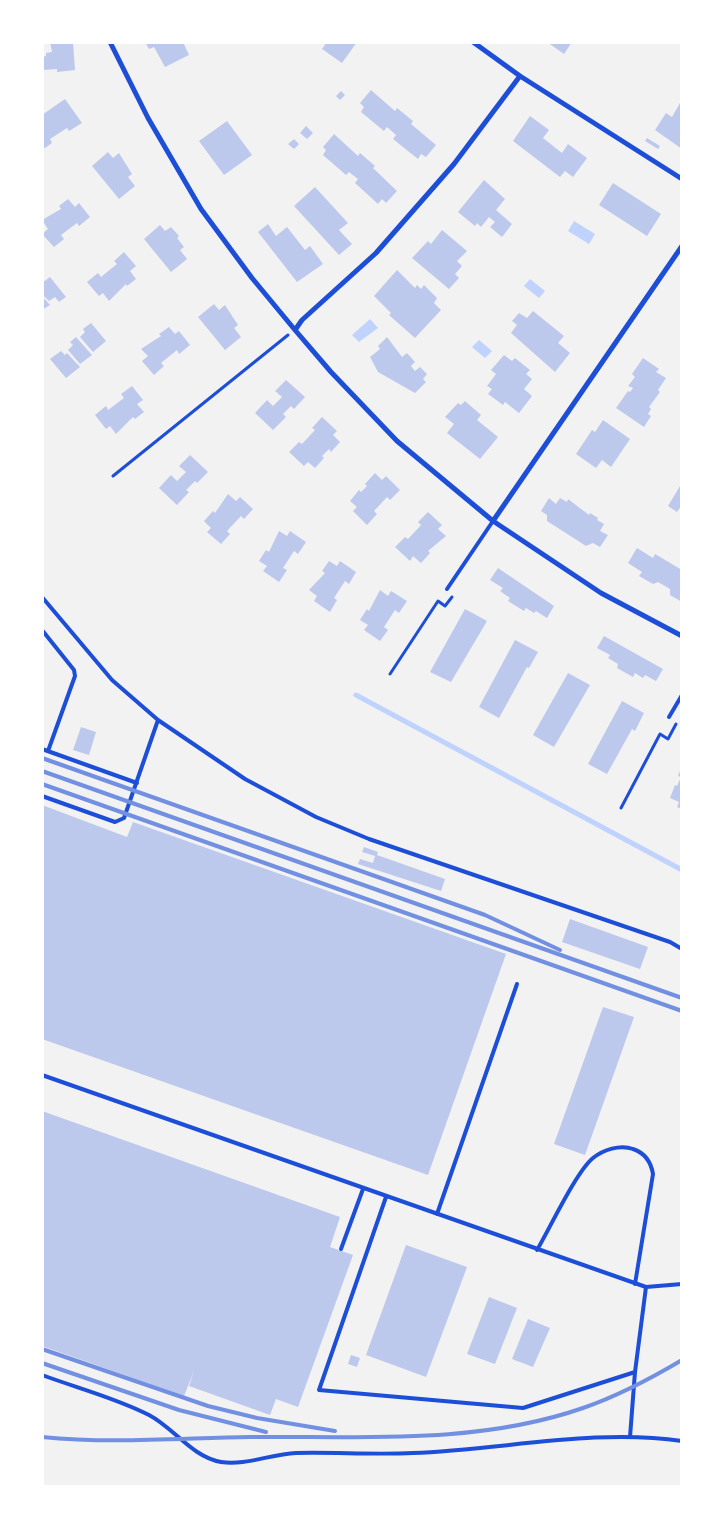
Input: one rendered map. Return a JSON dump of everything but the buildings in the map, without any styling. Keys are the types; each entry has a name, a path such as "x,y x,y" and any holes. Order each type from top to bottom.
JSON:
{"street":[{"path":"110,42 148,118 201,208 252,278 295,330 331,372 397,441 493,522 601,593 682,636"},
{"path":"473,42 520,76 682,179"},
{"path":"295,330 302,320 376,253 454,164 520,76"},
{"path":"493,522 682,246"}],"lane":[{"path":"447,589 493,522"},
{"path":"42,597 112,680 158,720 245,778 316,817 369,839 670,942 682,949"},
{"path":"42,630 74,670 74,676 48,751"},
{"path":"669,717 682,695"},
{"path":"42,796 115,822 124,818 158,720"},
{"path":"42,748 137,783"},
{"path":"437,1214 517,984"},
{"path":"42,1075 635,1284 646,1287 682,1284"},
{"path":"537,1250 581,1173 592,1159 602,1152 629,1147 639,1151 646,1158 651,1165 653,1174 635,1284"},
{"path":"341,1249 363,1189"},
{"path":"386,1197 319,1390 523,1408 635,1372"},
{"path":"630,1437 635,1372 646,1287"},
{"path":"42,1376 148,1414 168,1427 198,1452 220,1462 233,1463 295,1453 413,1453 630,1437 682,1441"}],"path":[{"path":"113,476 295,330"},
{"path":"390,674 438,601"},
{"path":"621,808 660,734 668,739 678,722"}],"water":[{"path":"574,221 595,234 589,244 568,231"},
{"path":"530,279 545,291 539,298 524,286"},
{"path":"370,319 378,328 359,342 352,335"},
{"path":"479,340 492,351 485,358 472,347"}],"waterway":[{"path":"356,695 682,870"}],"railway":[{"path":"42,758 485,915 560,950"},
{"path":"42,771 682,998"},
{"path":"42,784 682,1011"},
{"path":"42,1349 208,1406 257,1418 335,1431"},
{"path":"42,1437 94,1440 376,1437 418,1436 502,1428 543,1420 583,1408 634,1387 682,1360"},
{"path":"42,1363 179,1410 266,1432"}]}
